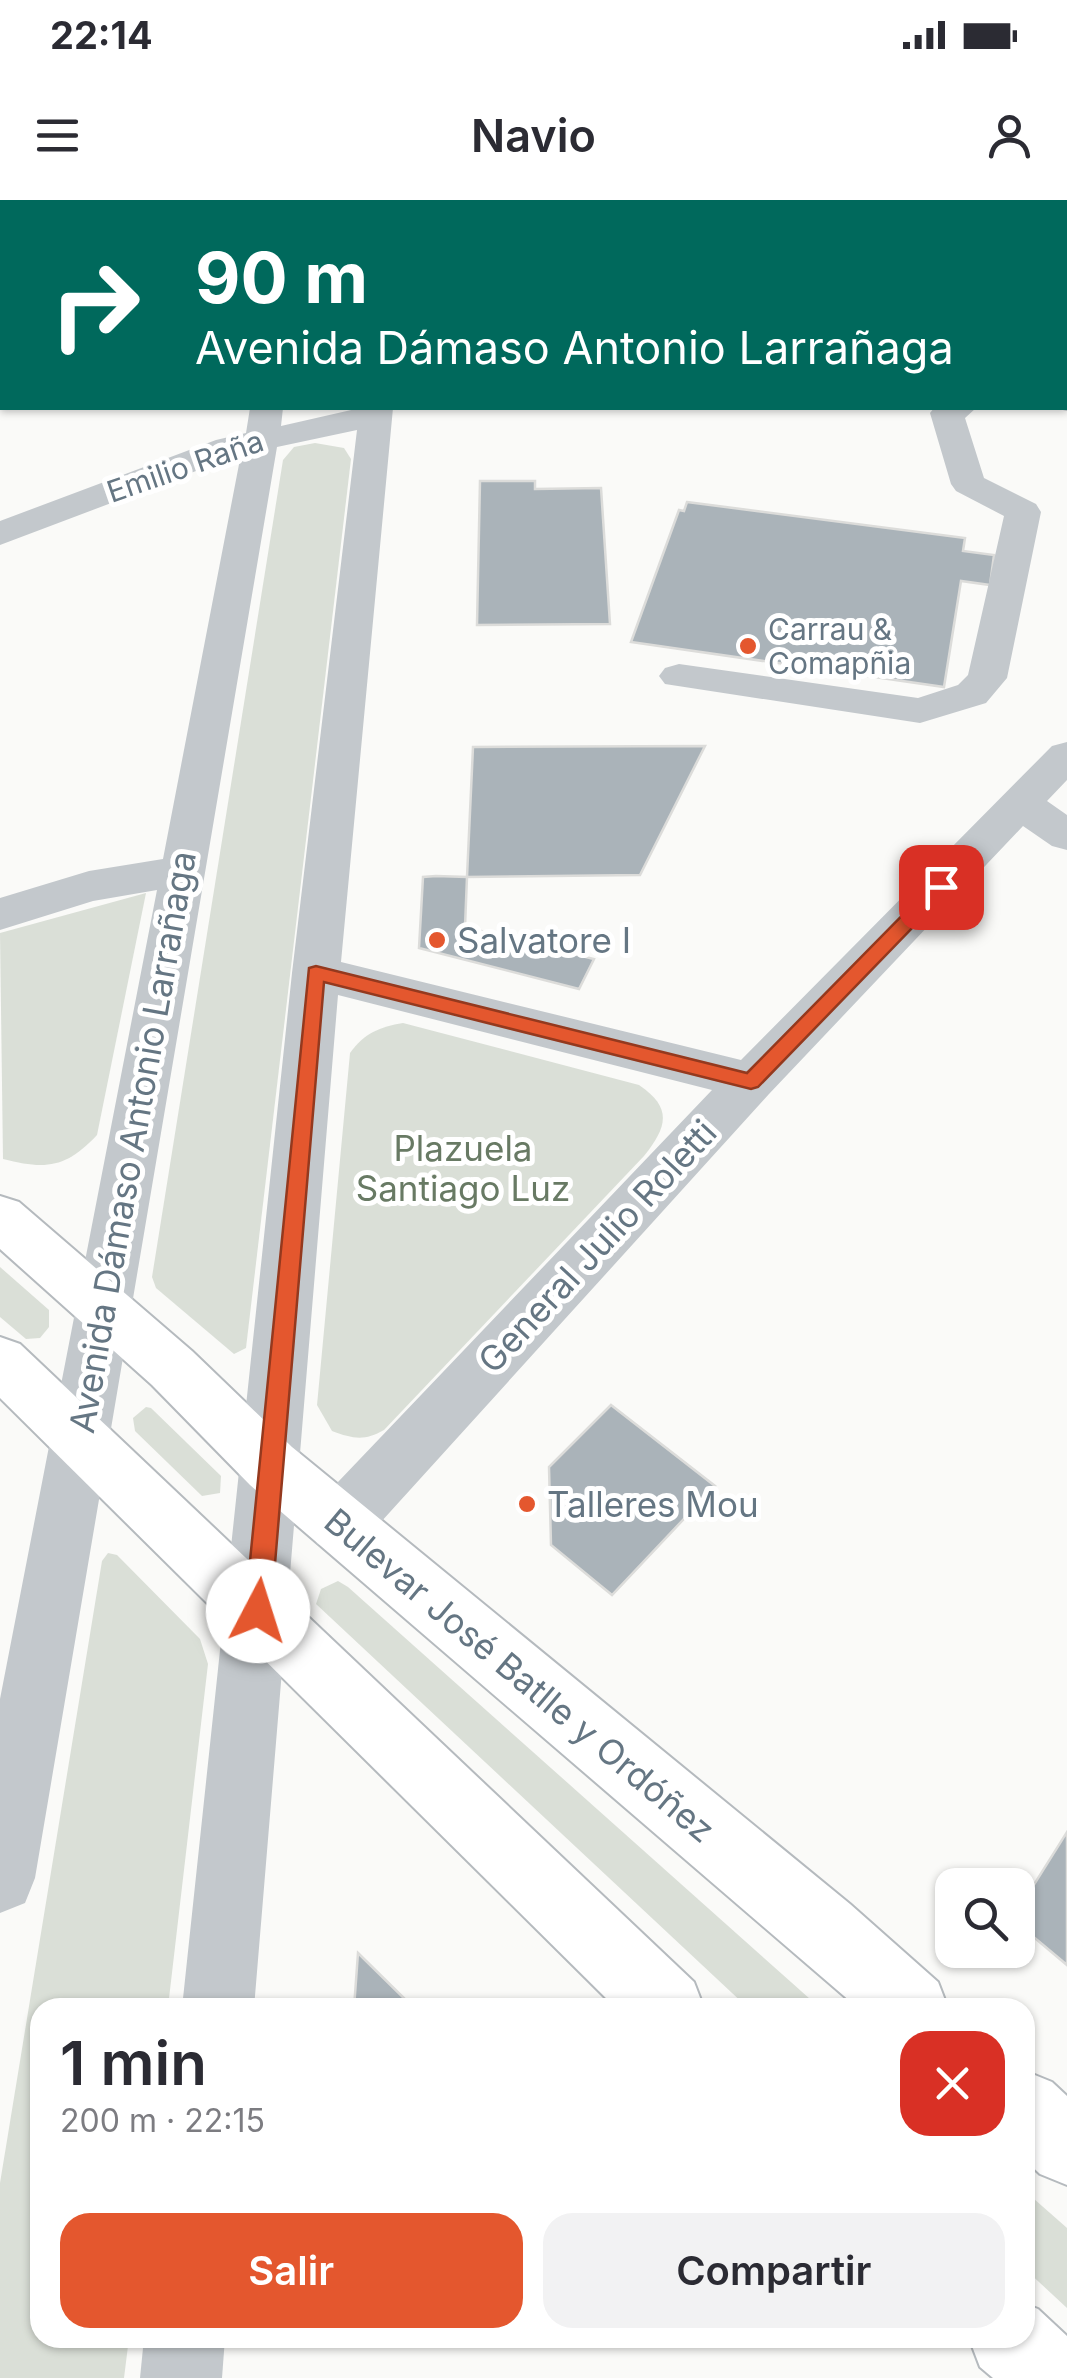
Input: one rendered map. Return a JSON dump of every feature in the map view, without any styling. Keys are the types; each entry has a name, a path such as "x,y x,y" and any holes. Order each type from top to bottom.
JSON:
{"main road":[{"name":"Bulevar José Batlle y Ordóñez","path":"0,1217 172,1368 271,1466 810,1916 901,1998"},
{"path":"0,1362 658,1998"},
{"path":"1035,2118 1067,2147"},
{"path":"1020,2348 1053,2378"}],"street":[{"path":"679,676 920,710 972,694 987,678 1022,512 968,484 946,412 953,410"},
{"path":"219,1998 316,973 375,412"},
{"name":"Emilio Raña","path":"0,534 264,422 375,412"},
{"name":"Avenida Dámaso Antonio Larrañaga","path":"0,1878 264,422"},
{"name":"General Julio Roletti","path":"339,1524 751,1081 1067,755"},
{"path":"1022,804 1067,836"},
{"path":"0,914 89,886 181,870"},
{"path":"316,973 751,1081"},
{"path":"181,2378 184,2348"}],"green space":[{"path":"315,443 344,448 351,459 246,1348 234,1354 156,1288 152,1277 283,460 294,447"},
{"path":"146,893 97,1135 75,1154 54,1164 31,1165 3,1159 0,933"},
{"name":"Plazuela Santiago Luz","path":"403,1023 639,1085 657,1102 663,1118 658,1136 644,1156 384,1430 353,1437 332,1431 317,1405 350,1053 373,1032"},
{"path":"0,1267 49,1310 49,1327 40,1338 26,1339 0,1317"},
{"path":"146,1407 221,1476 220,1493 202,1496 135,1431 133,1418"},
{"path":"108,1553 117,1555 200,1639 208,1664 169,1998 30,1998 102,1561"},
{"path":"338,1581 348,1587 809,1998 737,1998 316,1604 321,1589"},
{"path":"30,2000 30,2348 128,2348 124,2378 0,2378 0,2183"},
{"path":"1035,2200 1067,2228 1067,2308 1035,2278"}],"building":[{"path":"480,481 535,481 535,489 601,488 610,624 477,625"},
{"path":"687,502 965,538 963,551 994,555 990,585 961,581 944,687 631,642 679,510 684,511"},
{"path":"705,746 640,875 467,877 473,747"},
{"path":"423,877 467,877 465,927 594,959 579,989 419,948"},
{"path":"611,1405 715,1486 612,1595 551,1545 549,1467"},
{"path":"1067,1832 1067,1965 1035,1938 1035,1883"},
{"path":"358,1953 404,1998 355,1998"}],"place":[{"name":"Carrau & Comapñia","path":"748,646"},
{"name":"Salvatore I","path":"437,940"},
{"name":"Talleres Mou","path":"527,1504"}],"route":[{"path":"258,1611 316,973 751,1081 941,887"}]}
